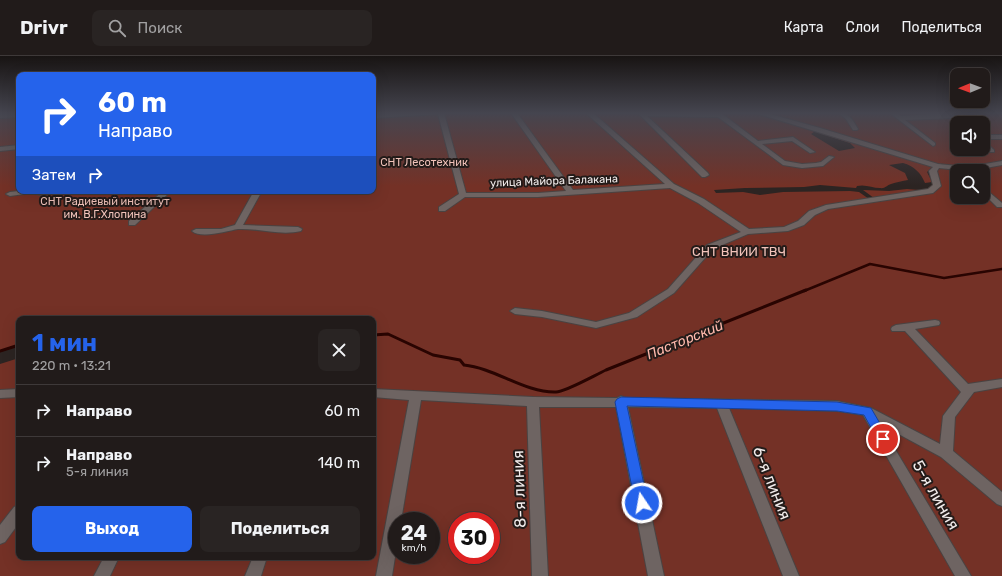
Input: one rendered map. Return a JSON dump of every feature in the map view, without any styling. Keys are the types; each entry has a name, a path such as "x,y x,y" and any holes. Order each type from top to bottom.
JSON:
{"street":[{"path":"442,208 463,195 448,137"},
{"path":"531,137 571,193"},
{"path":"615,137 671,186 682,190 701,201 747,232"},
{"path":"666,137 705,175"},
{"path":"749,137 780,161 789,164 810,166 823,164 831,157"},
{"path":"845,137 937,166 950,168"},
{"path":"925,137 934,144"},
{"path":"757,143 793,139 812,152"},
{"path":"0,149 16,148"},
{"path":"990,166 1002,163"},
{"path":"515,311 554,316 596,325 633,315 671,291 710,247 747,232 785,229 794,226 806,221 812,213 826,207 930,191 937,186 933,176 933,171 937,166"},
{"name":"улица Майора Балакана","path":"463,195 571,193 671,186"},
{"path":"10,194 16,193"},
{"path":"132,223 164,194"},
{"path":"238,226 256,194"},
{"path":"990,196 1000,205"},
{"path":"196,231 221,231 238,226 292,230 298,229"},
{"path":"896,329 935,323"},
{"path":"908,328 967,391"},
{"path":"946,453 949,416 967,391 970,388 1002,383"},
{"path":"2,395 16,393"},
{"path":"376,394 533,402 721,403 837,406 867,411 946,453 1002,500"},
{"path":"384,576 416,395"},
{"name":"8-я линия","path":"533,402 540,576"},
{"path":"621,402 656,576"},
{"name":"6-я линия","path":"721,403 791,576"},
{"name":"5-я линия","path":"867,411 963,576"},
{"path":"0,537 16,516"},
{"path":"102,576 110,560"},
{"path":"253,576 259,560"}],"green space":[{"path":"0,137 16,137 16,194 376,194 376,137 816,137 839,151 855,148 850,143 832,137 950,137 950,156 990,156 990,137 1002,137 1002,576 0,576 0,364 16,359 16,560 376,560 376,316 16,316 16,346 0,351","holes":["903,163 914,168 925,183 932,182 927,172 933,166 935,168 933,190 869,199 859,192 850,191 783,192 760,195 743,192 716,193 714,190 804,187 820,185 856,188 857,186 863,185 882,188 893,183 908,180 905,173 889,165"]},
{"path":"907,189 919,190 874,198 863,190 889,191"}],"waterway":[{"name":"Пасторский","path":"804,291 870,264 944,278 1002,269"},
{"name":"Пасторский","path":"376,335 388,334 433,355 460,360 464,365 476,367 533,389 556,392 573,386 606,370 806,290"},
{"name":"Пасторский","path":"0,351 16,346"}],"route":[{"path":"642,503 621,402 837,406 867,411 883,439"}],"park label":[{"name":"СНТ Лесотехник","path":"424,162"},
{"name":"СНТ Радиевый институт им. В.Г.Хлопина","path":"105,207"},
{"name":"СНТ ВНИИ ТВЧ","path":"739,251"}]}
